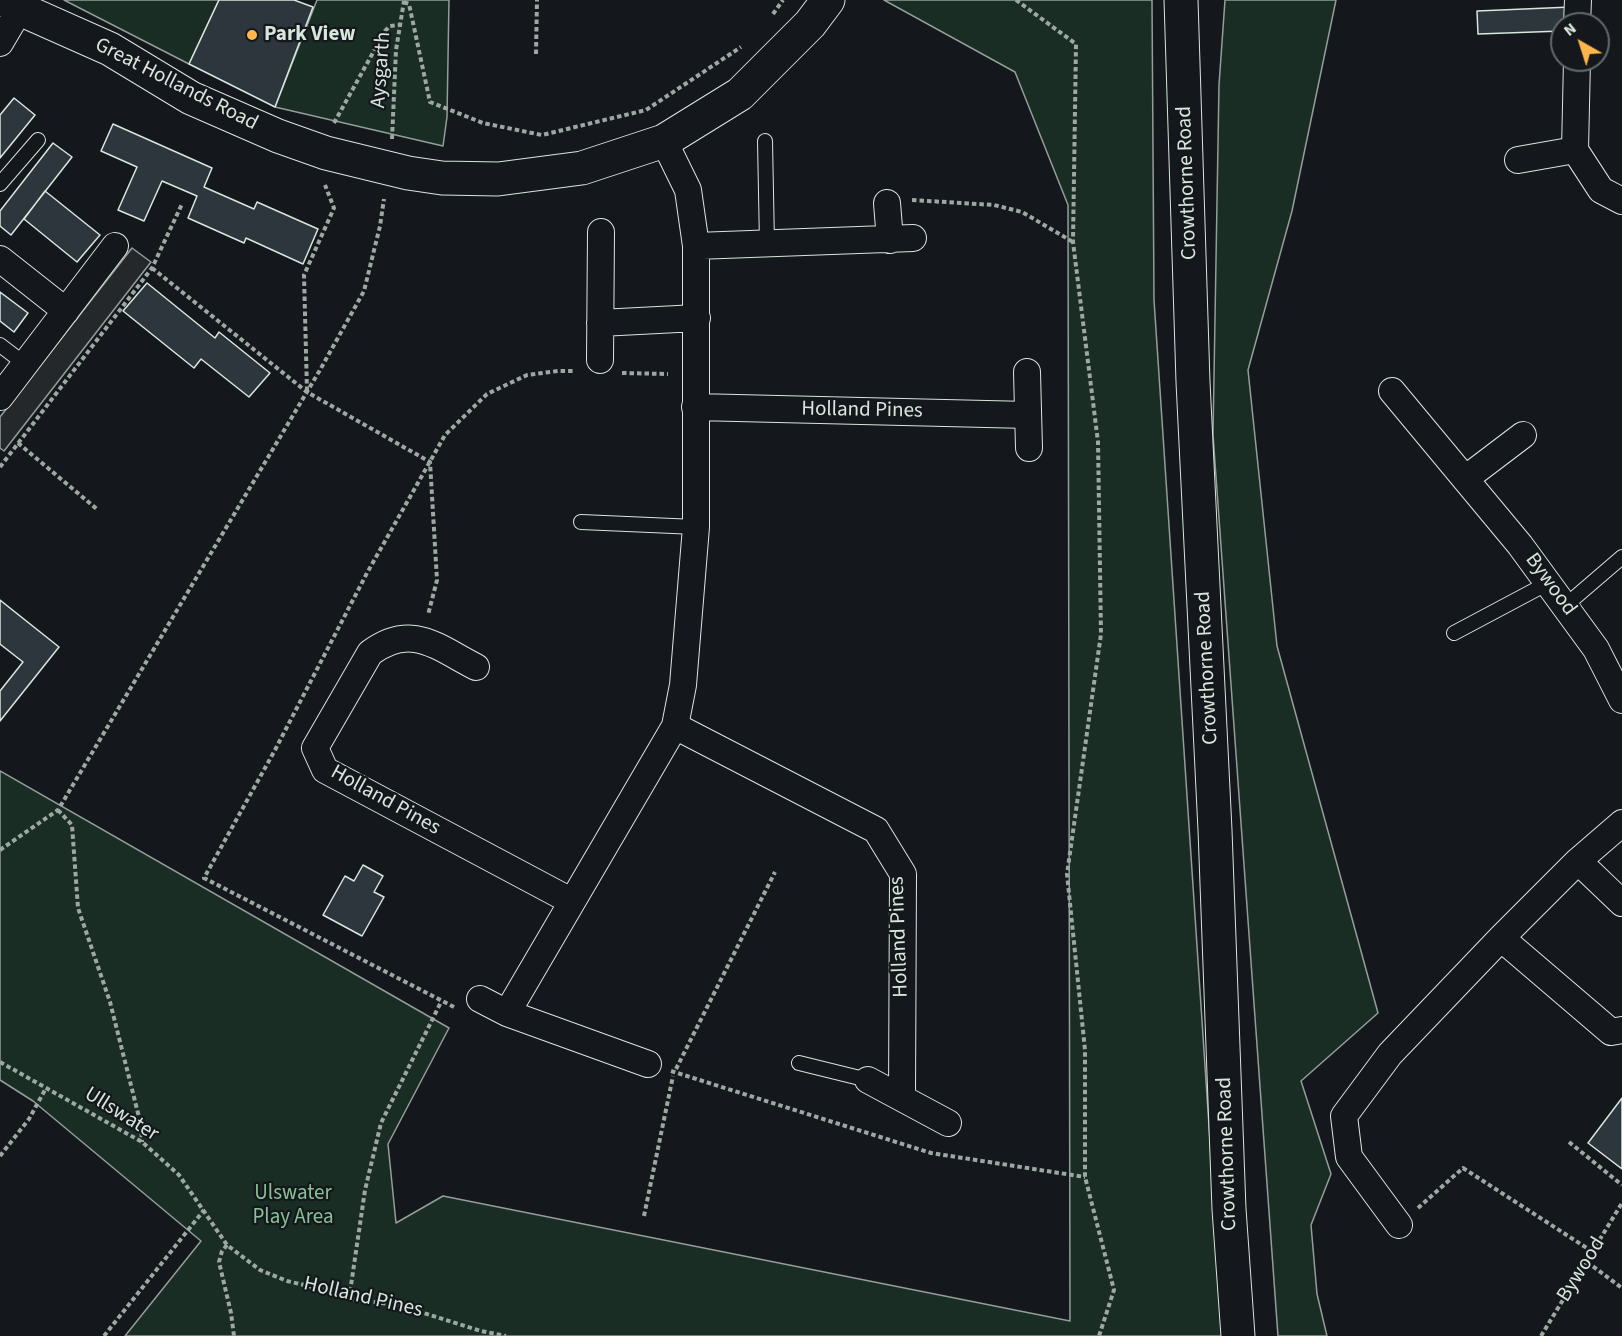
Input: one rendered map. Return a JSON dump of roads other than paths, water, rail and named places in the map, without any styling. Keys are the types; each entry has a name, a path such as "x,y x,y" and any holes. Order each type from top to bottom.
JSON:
{"main road":[{"name":"Great Hollands Road","path":"13,4 110,49 192,98 278,136 326,153 408,173 442,178 498,179 582,168 664,141 740,94 810,24 828,0"},
{"name":"Crowthorne Road","path":"1181,0 1193,382 1215,830 1229,1209 1238,1336"}],"street":[{"path":"0,43 13,4"},
{"path":"1577,72 1575,150 1601,190 1622,201"},
{"path":"507,1012 675,726 683,685 696,527 696,246 688,190 664,141"},
{"path":"1518,160 1575,150"},
{"path":"696,246 901,239 887,203"},
{"path":"599,368 601,232"},
{"path":"0,397 116,246"},
{"path":"0,259 66,311"},
{"path":"600,323 697,318"},
{"path":"1027,372 1029,448"},
{"name":"Bywood","path":"1392,391 1520,545 1596,649 1622,700"},
{"name":"Holland Pines","path":"695,407 1028,415"},
{"path":"1465,479 1523,435"},
{"name":"Holland Pines","path":"476,667 421,639 392,640 369,653 315,748 324,770 571,901"},
{"name":"Holland Pines","path":"675,726 876,830 903,874 902,1096"},
{"path":"1399,1225 1349,1157 1344,1116 1390,1054 1578,861 1622,823"},
{"path":"1578,861 1622,903"},
{"path":"1501,938 1611,1032 1622,1030"},
{"path":"471,1005 507,1012 648,1064"},
{"path":"868,1080 902,1096 948,1123"}],"lane":[{"path":"0,184 38,140"},
{"path":"765,141 767,244"},
{"path":"0,345 25,364"},
{"path":"581,522 696,527"},
{"path":"1565,606 1622,557"},
{"path":"1454,633 1548,583"},
{"path":"799,1064 868,1080"}],"place":[{"name":"Park View","path":"252,35"}],"park label":[{"name":"Ulswater Play Area","path":"293,1206"}]}
